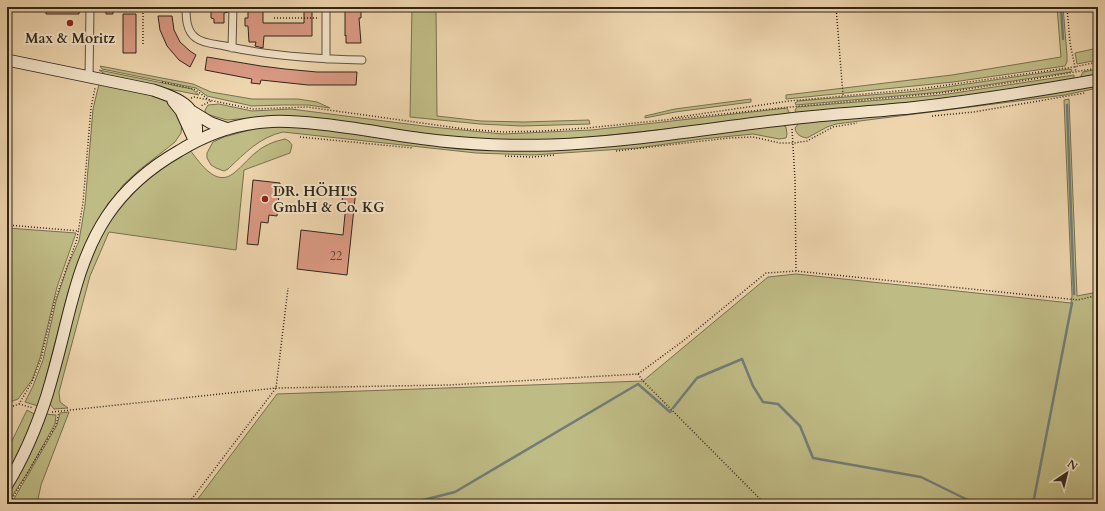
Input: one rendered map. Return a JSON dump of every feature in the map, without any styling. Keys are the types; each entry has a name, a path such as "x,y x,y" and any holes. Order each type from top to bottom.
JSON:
{"main road":[{"path":"7,60 174,97 191,111 211,123 228,129"},
{"path":"7,485 24,454 42,410 79,276 88,251 99,230 111,211 134,184 161,162 195,142 228,129 263,122 302,122 357,128 438,141 490,145 535,145 603,141 791,118 957,102 1077,78 1098,80"},
{"path":"163,94 177,105 195,142"},
{"path":"191,111 198,127 195,142"}],"street":[{"path":"232,48 233,7"},
{"path":"326,7 326,59"},
{"path":"90,8 93,78"},
{"path":"186,9 188,27 195,38 207,43 289,57 362,60"}],"path":[{"path":"836,7 843,95"},
{"path":"1067,7 1070,43 1077,78"},
{"path":"90,8 186,9"},
{"path":"143,8 143,46"},
{"path":"274,18 326,18"},
{"path":"660,120 691,114 789,101 919,89 1074,67 1098,62"},
{"path":"181,102 194,97 253,109 307,107 432,125 502,132 586,128 790,106 941,93 1077,78 1098,68"},
{"path":"19,404 32,382 41,359 55,300 79,231 83,203 93,78"},
{"path":"789,101 794,165 796,271"},
{"path":"7,225 79,231"},
{"path":"7,406 19,404 55,413 276,388 449,385 638,374 683,341 766,273 796,271 1078,300 1098,295"},
{"path":"188,504 276,388 288,288"},
{"path":"638,374 643,382 765,504"},
{"path":"9,504 56,425 59,412"}],"shaded area":[{"path":"412,7 436,7 437,116 481,121 524,122 589,120 590,124 522,126 480,124 410,117"},
{"path":"1057,7 1063,7 1067,55 1067,62 1065,66 953,82 786,99 786,95 952,75 1061,57"},
{"path":"1098,48 1098,60 1077,64 1075,53"},
{"path":"100,66 193,84 211,92 252,99 298,99 317,102 330,108 308,105 252,106 207,96 196,88 102,69"},
{"path":"1069,69 1072,70 1071,72 941,92 796,105 795,103 798,101 919,91"},
{"path":"1098,69 1098,76 1081,79 1083,72"},
{"path":"99,70 192,89 199,95 109,77"},
{"path":"1074,75 1074,78 1071,81 1003,93 797,115 795,110 797,107 941,95"},
{"path":"1098,83 1098,88 1065,95 836,124 827,127 807,138 799,135 795,128 799,123"},
{"path":"99,84 162,96 174,106 182,125 181,133 175,142 138,171 123,185 101,215 89,237 68,292 38,406 25,402 43,360 56,301 68,265 79,241 85,205 93,109"},
{"path":"751,99 751,102 675,112 645,118 645,116 675,109"},
{"path":"1069,99 1077,296 1098,292 1098,504 194,504 277,394 643,381 768,277 796,274 1071,303 1072,296 1064,100"},
{"path":"219,104 252,111 291,109 431,127 503,134 592,130 787,108 789,112 788,116 592,137 497,141 262,117 227,120 206,114 205,110 208,105"},
{"path":"781,124 786,127 786,138 779,139 753,134 637,148 533,155 476,153 283,132 275,134 260,142 224,171 211,165 207,158 207,153 213,142 224,137 261,127 306,125 490,148"},
{"path":"285,139 292,145 290,153 244,170 236,250 109,232 90,276 59,392 60,402 68,408 54,409 49,403 84,274 107,223 136,187 168,163 190,150 209,172 221,178 227,177 234,173 262,148"},
{"path":"7,228 76,233 57,287 40,358 32,380 18,399 7,403"},
{"path":"27,410 36,415 7,475 7,451"},
{"path":"69,412 41,485 37,504 11,504 57,425 60,413"},
{"path":"45,414 56,415 55,424 28,472 7,504 7,491 18,476"}],"building":[{"path":"46,7 79,7 79,14 46,14"},
{"path":"106,7 113,7 113,14 106,14"},
{"path":"211,7 228,7 228,12 224,13 224,23 214,23 214,19 211,18"},
{"path":"248,7 263,7 263,23 304,23 304,7 312,7 312,36 264,36 263,48 255,46 256,42 249,42 248,26 245,26 245,18 248,18"},
{"path":"345,7 360,7 361,18 359,18 361,43 346,43"},
{"path":"123,14 136,14 136,53 123,53"},
{"path":"158,16 172,16 174,30 180,42 196,55 190,67 179,60 167,46 160,30"},
{"path":"207,57 285,69 317,72 357,72 356,85 308,85 261,80 260,84 251,83 252,79 205,70"},
{"name":"DR. HÖHL'S GmbH & Co. KG","path":"253,180 280,183 277,216 269,215 268,223 261,222 258,245 247,244"},
{"path":"343,188 356,189 347,275 297,269 301,230 343,235 346,204 342,204"}],"waterway":[{"path":"1061,7 1063,39"},
{"path":"1067,105 1074,294"},
{"path":"1033,504 1072,303"},
{"path":"673,408 697,378 742,359 753,386 763,402 778,404 800,426 813,458 921,477 976,504"},
{"path":"407,504 455,492 638,384 670,412 671,411"}],"place":[{"name":"Max & Moritz","path":"70,23"},
{"name":"DR. HÖHL'S GmbH & Co. KG","path":"265,199"}]}
